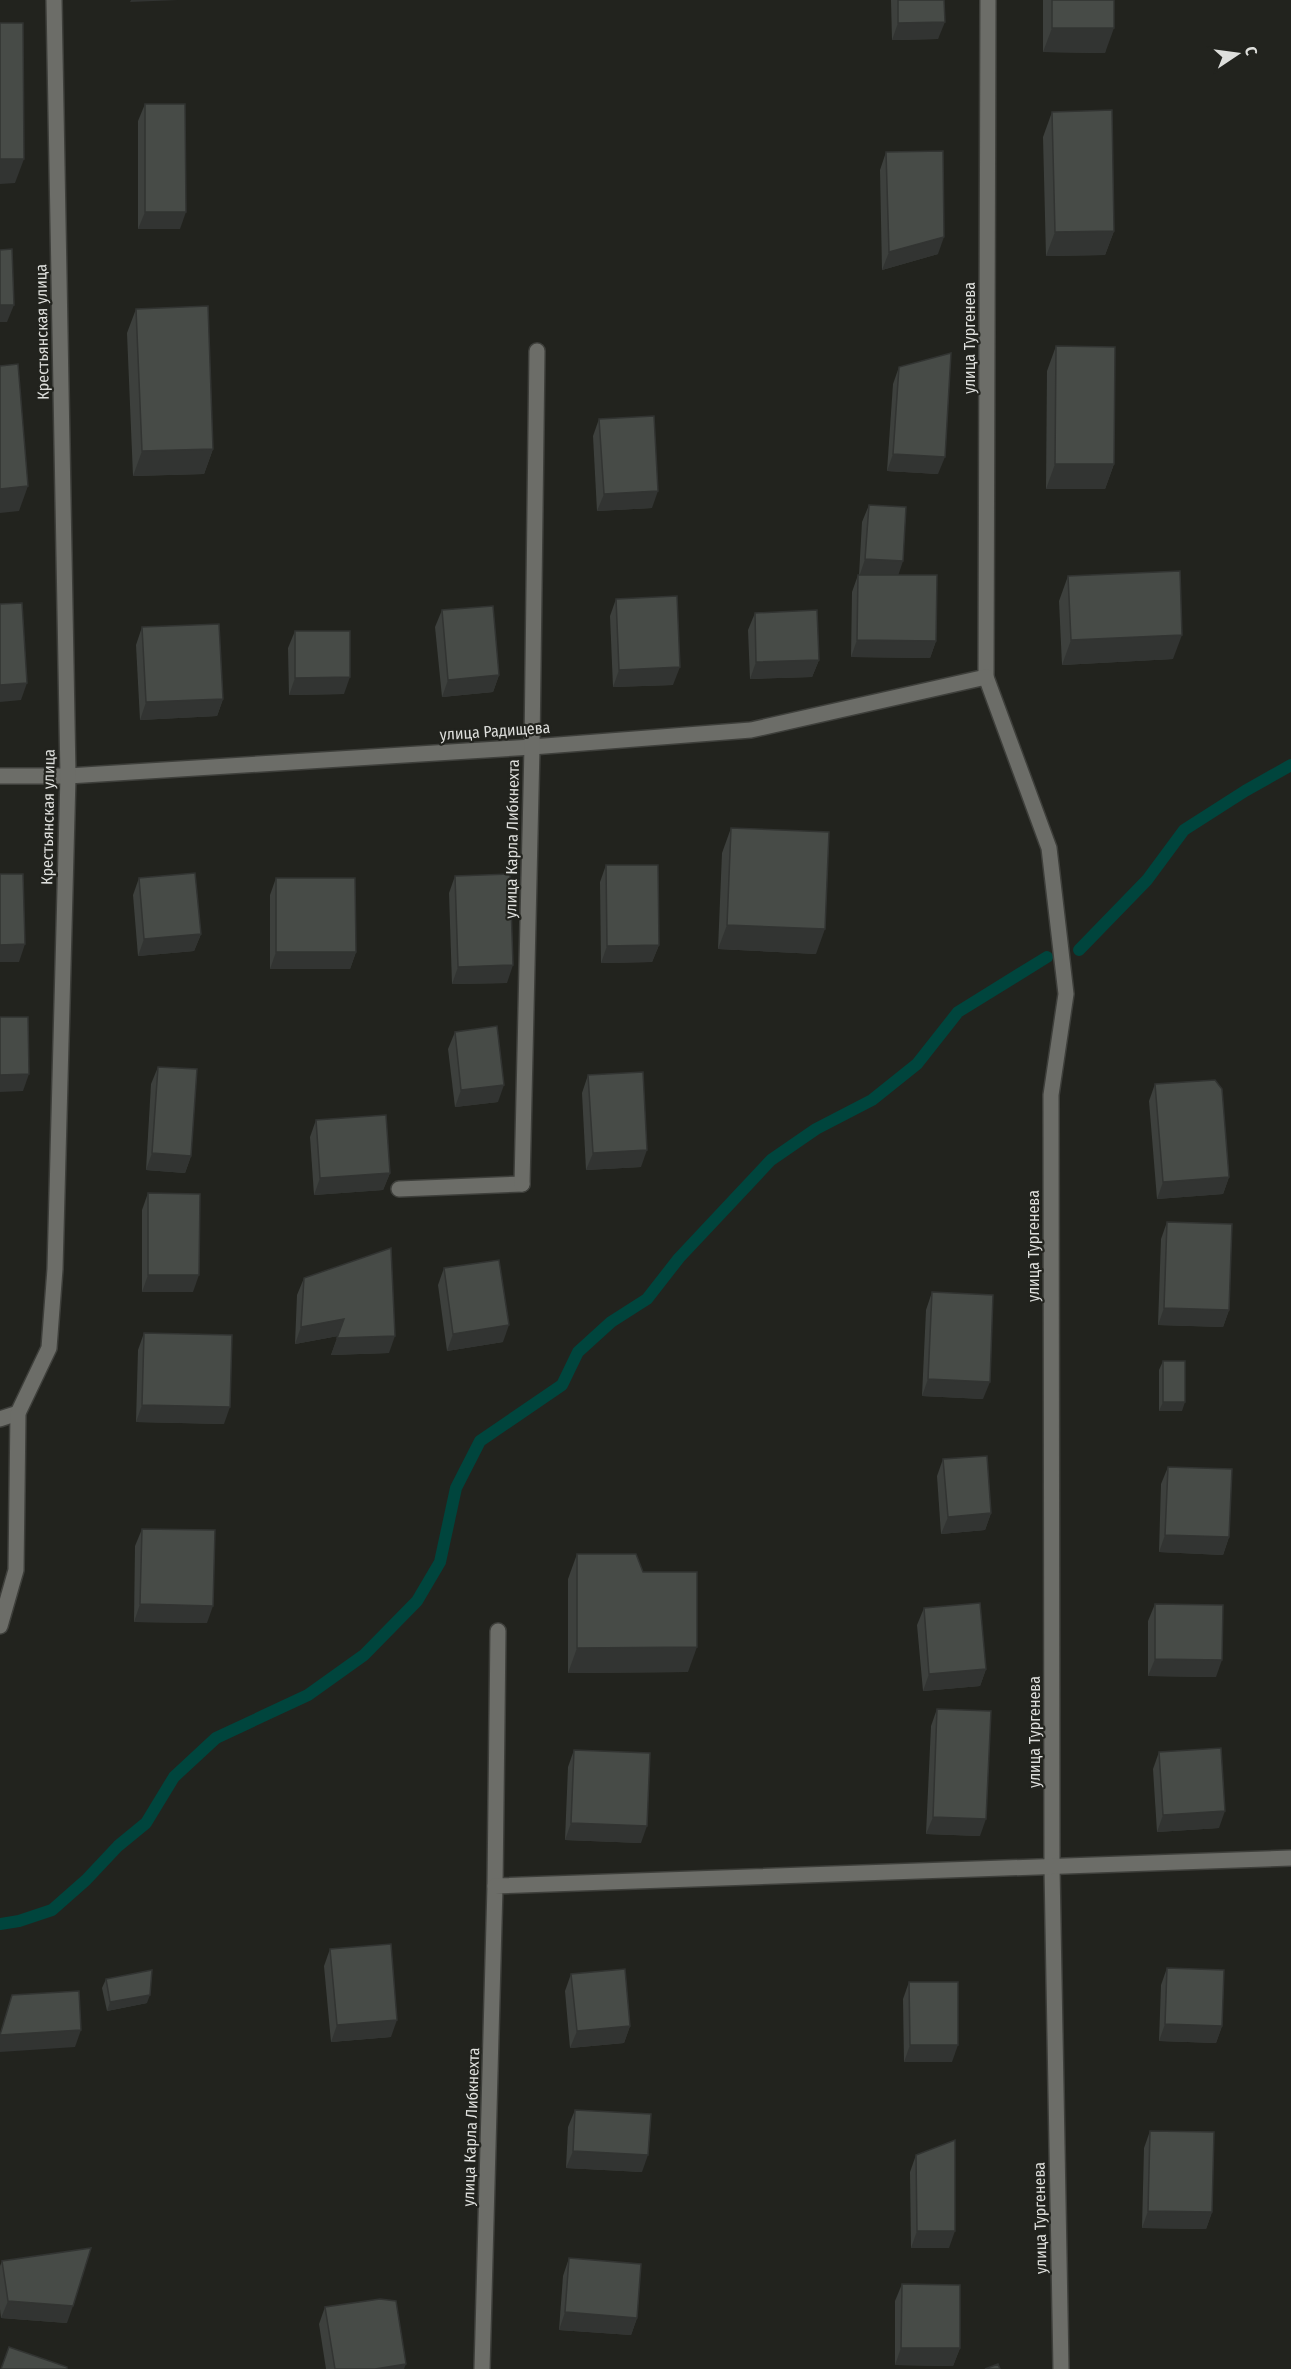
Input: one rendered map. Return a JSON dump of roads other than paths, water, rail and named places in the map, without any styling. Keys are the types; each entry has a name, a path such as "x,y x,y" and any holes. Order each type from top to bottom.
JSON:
{"street":[{"name":"Крестьянская улица","path":"0,1626 16,1570 18,1413 49,1348 55,1269 68,776 54,0"},
{"name":"улица Тургенева","path":"988,0 986,677 1049,848 1066,994 1051,1095 1052,1868 1061,2369"},
{"name":"улица Карла Либкнехта","path":"399,1189 522,1184 532,747 537,351"},
{"name":"улица Радищева","path":"0,776 68,776 532,747 751,730 986,677"},
{"path":"0,1419 18,1413"},
{"name":"улица Карла Либкнехта","path":"482,2369 495,1886 498,1631"},
{"path":"495,1886 1291,1858"}],"waterway":[{"path":"1079,950 1147,880 1184,830 1291,765"},
{"path":"0,1924 19,1921 52,1910 86,1880 118,1846 146,1823 174,1777 216,1738 308,1695 364,1655 417,1601 440,1562 456,1488 480,1441 562,1385 578,1352 611,1322 647,1299 679,1258 771,1160 816,1129 872,1100 917,1064 958,1012 1047,957"}]}
